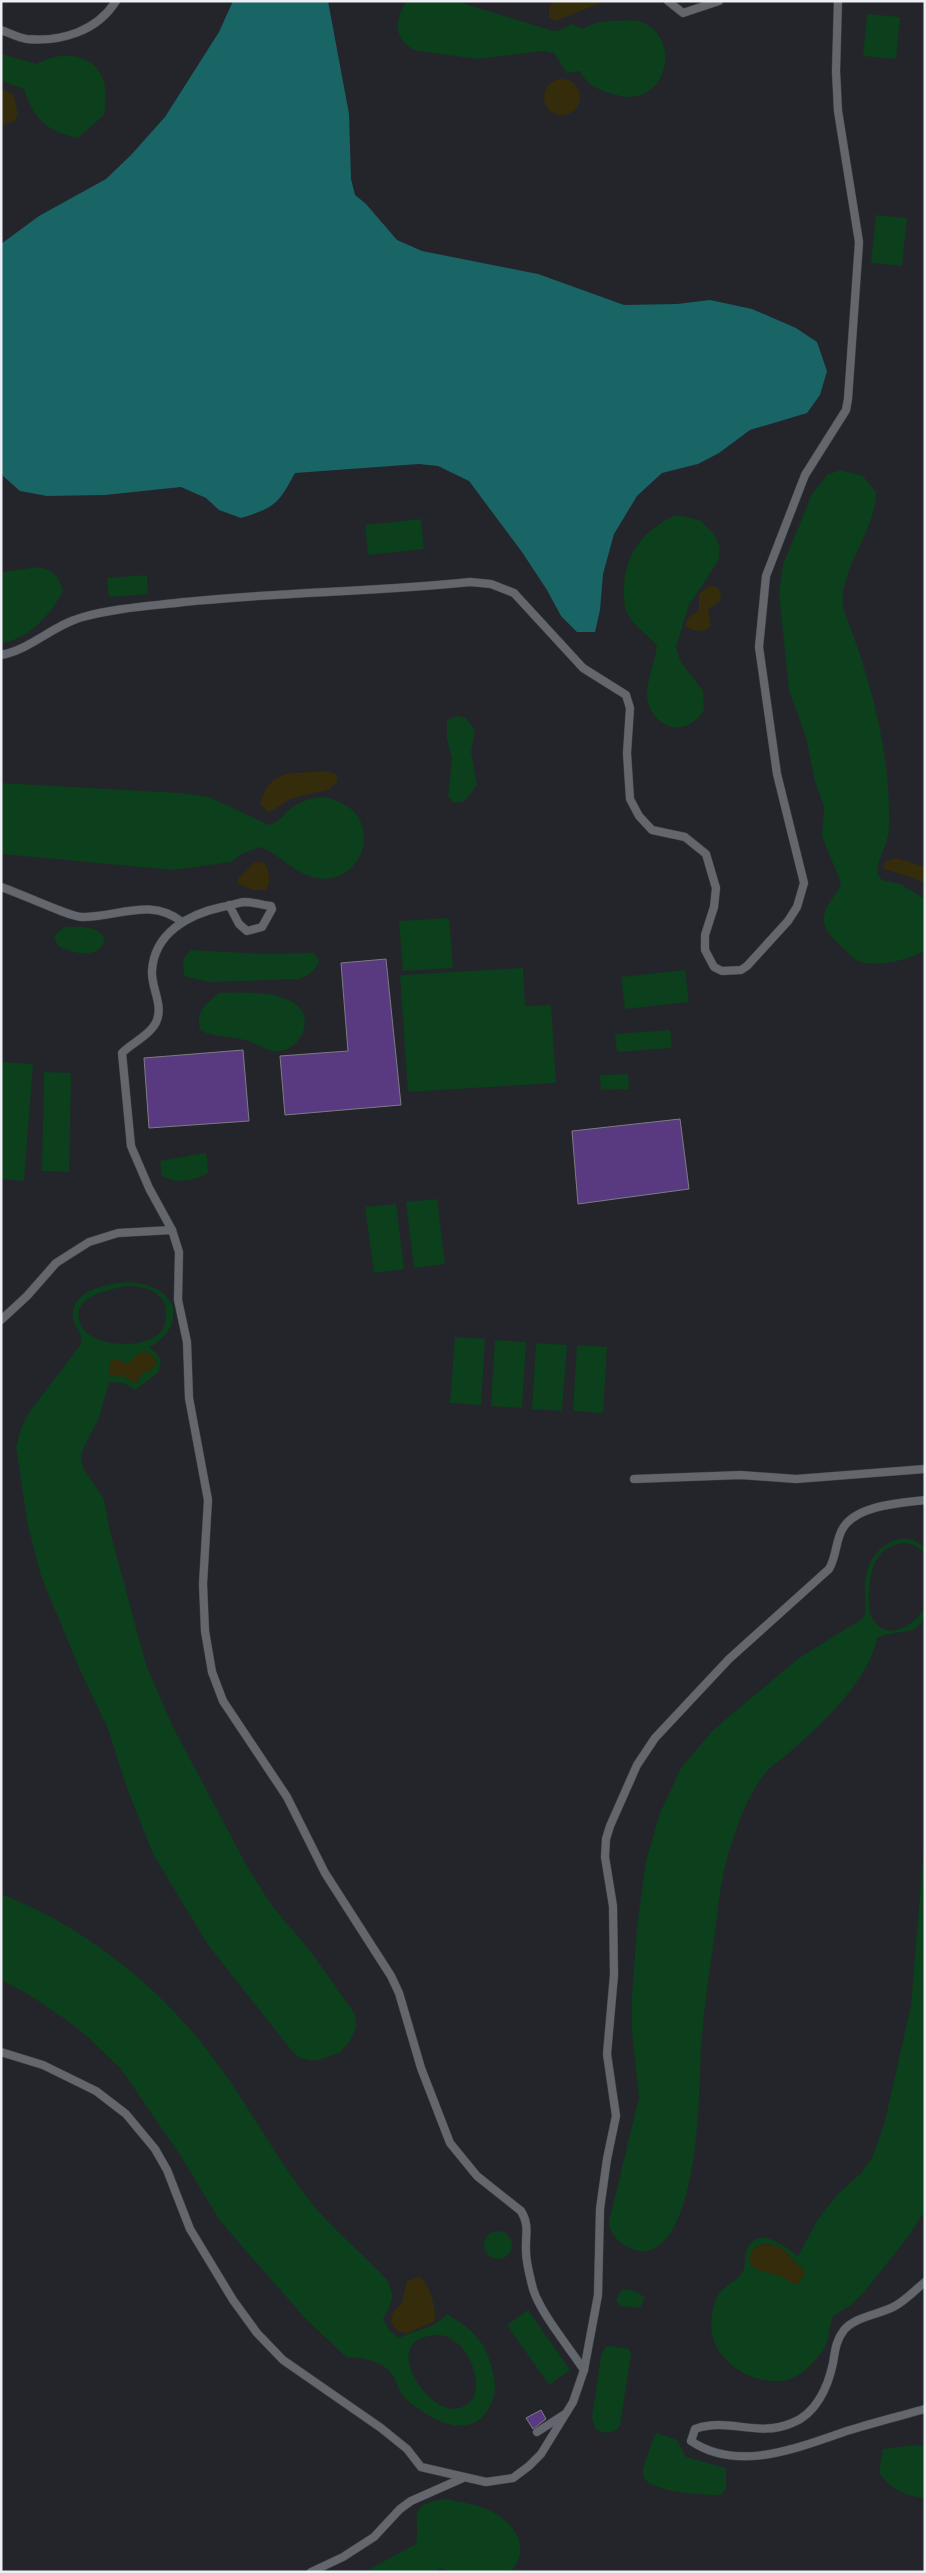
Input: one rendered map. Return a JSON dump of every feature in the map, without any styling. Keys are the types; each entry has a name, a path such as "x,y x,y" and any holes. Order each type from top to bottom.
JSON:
{"lane":[{"path":"1,30 27,39 74,35 96,24 116,1"},
{"path":"668,1 683,12 719,1"},
{"path":"1,656 26,648 65,624 83,617 160,605 221,598 470,582 491,584 514,593 583,668 626,695 630,708 627,753 630,799 639,816 652,830 685,837 706,854 716,888 714,907 705,935 705,950 714,967 722,971 741,970 788,921 797,907 804,883 777,774 760,647 763,596 768,568 805,475 846,410 848,399 859,242 838,111 836,71 837,2"},
{"path":"1,886 81,918 148,908 162,911 182,922"},
{"path":"229,905 239,924 247,931 262,927 272,908 271,906 245,902 229,905 213,908 182,922 169,932 152,960 152,974 159,1010 158,1019 153,1028 122,1053 121,1062 131,1146 149,1188 172,1230 179,1252 178,1300 187,1342 189,1398 208,1494 203,1584 205,1631 212,1672 223,1701 287,1797 325,1873 391,1976 399,1993 425,2077 450,2143 477,2176 521,2211 526,2218 528,2236 526,2251 534,2291 550,2320 584,2370"},
{"path":"1,1320 27,1296 56,1263 89,1242 118,1233 172,1230"},
{"path":"634,1479 742,1474 796,1479 925,1469"},
{"path":"1,2052 43,2065 96,2091 126,2114 155,2150 167,2170 190,2229 233,2300 271,2348 297,2372 394,2438 421,2467 486,2482 513,2478 530,2466 541,2454 569,2410 580,2387 598,2295 600,2209 606,2165 616,2116 607,2054 614,1975 613,1906 605,1857 606,1839 610,1826 637,1765 655,1738 729,1658 829,1568 835,1557 840,1535 848,1521 864,1512 894,1503 925,1500"},
{"path":"925,2282 896,2306 860,2319 844,2330 838,2339 826,2383 815,2406 806,2416 791,2424 764,2431 744,2426 704,2426 695,2429 691,2441 702,2448 724,2453 765,2456 925,2409"},
{"path":"537,2432 569,2410"},
{"path":"311,2572 344,2557 368,2542 411,2501 463,2478"}],"green space":[{"path":"407,1 455,1 554,31 561,30 571,24 583,29 603,22 639,21 657,33 663,45 665,59 663,72 657,84 646,92 633,97 616,95 600,90 586,81 580,71 567,73 554,53 544,51 478,59 418,51 404,42 398,30 399,16"},
{"path":"867,14 900,17 896,59 863,56"},
{"path":"1,54 37,64 60,56 82,58 99,71 104,82 106,103 104,115 78,138 50,128 37,116 24,89 1,81"},
{"path":"876,215 907,218 902,266 871,263"},
{"path":"840,470 863,476 876,492 870,521 846,578 843,608 870,688 877,715 886,770 889,827 877,874 882,880 900,884 925,899 925,950 902,960 873,964 858,961 851,956 833,938 825,925 824,915 841,883 822,836 824,807 815,781 806,737 789,691 779,593 783,565 812,494 827,475"},
{"path":"676,515 700,520 714,534 720,547 718,561 689,605 676,647 680,661 703,691 704,711 696,720 682,727 674,727 660,721 650,708 647,692 657,646 635,624 628,614 625,608 624,589 628,564 638,544 655,527"},
{"path":"421,519 424,549 368,555 365,525"},
{"path":"39,567 55,575 63,591 46,616 30,631 21,637 1,643 1,572"},
{"path":"147,575 148,594 109,597 107,578"},
{"path":"457,716 466,718 475,731 471,752 477,785 465,801 454,803 448,796 452,760 447,739 447,720"},
{"path":"1,783 180,793 209,797 269,825 301,802 325,797 352,810 361,822 364,837 362,852 354,865 342,874 327,879 302,873 273,853 260,847 243,853 231,862 173,870 1,854"},
{"path":"449,918 453,968 403,971 399,921"},
{"path":"64,927 92,929 102,934 105,939 102,946 92,953 71,951 58,946 54,936"},
{"path":"191,950 266,954 314,953 319,960 312,972 299,979 208,982 184,976 183,959"},
{"path":"523,968 525,1006 551,1005 556,1083 408,1092 400,975"},
{"path":"685,970 689,1002 625,1009 621,977"},
{"path":"219,993 268,994 286,999 294,1003 304,1016 304,1031 295,1044 288,1049 280,1051 269,1050 245,1040 206,1033 200,1029 199,1018 206,1004"},
{"path":"670,1030 672,1048 617,1052 615,1034"},
{"path":"1,1062 33,1064 24,1181 1,1179"},
{"path":"44,1072 71,1073 69,1172 42,1171"},
{"path":"628,1074 629,1089 601,1090 600,1075"},
{"path":"204,1153 207,1156 208,1173 197,1178 179,1181 162,1176 160,1161"},
{"path":"437,1199 445,1264 414,1268 406,1202"},
{"path":"396,1204 404,1269 374,1273 365,1207"},
{"path":"131,1282 155,1288 165,1295 173,1306 173,1320 165,1335 149,1347 157,1354 161,1361 158,1373 135,1390 124,1383 109,1382 99,1418 83,1449 81,1458 83,1468 104,1499 109,1527 146,1665 173,1727 249,1870 273,1907 311,1952 355,2014 356,2027 350,2041 339,2053 315,2061 300,2058 292,2051 208,1945 153,1854 128,1791 108,1729 80,1670 41,1576 28,1526 16,1447 21,1428 30,1411 82,1343 73,1317 74,1307 78,1300 93,1289","holes":["128,1286 149,1290 164,1302 166,1317 161,1332 143,1342 118,1344 105,1342 85,1331 80,1323 78,1314 86,1300 94,1295","146,1352 148,1370 135,1383 125,1377 124,1361 127,1364 141,1353"]},
{"path":"455,1337 485,1339 481,1405 450,1403"},
{"path":"495,1340 526,1342 522,1408 491,1406"},
{"path":"536,1343 567,1345 562,1411 532,1409"},
{"path":"577,1345 607,1347 603,1413 573,1411"},
{"path":"898,1539 911,1539 925,1547 925,1554 913,1545 902,1543 890,1547 879,1556 875,1562 871,1577 869,1607 871,1616 884,1629 892,1630 907,1626 925,1607 924,1617 920,1624 909,1631 877,1638 873,1653 865,1669 844,1699 831,1714 761,1778 747,1804 736,1831 723,1876 708,1981 702,2037 695,2151 687,2190 679,2217 669,2235 656,2248 648,2251 638,2251 617,2240 611,2230 609,2221 639,2098 632,2031 632,1997 637,1927 646,1861 660,1813 681,1768 713,1730 799,1658 862,1619 866,1611 865,1586 871,1561 882,1548"},
{"path":"925,1834 925,2211 907,2238 865,2291 851,2305 833,2316 825,2348 807,2368 797,2376 785,2380 759,2379 746,2374 724,2358 717,2347 711,2327 715,2301 721,2291 740,2275 744,2269 747,2249 752,2242 759,2238 780,2243 798,2256 818,2219 838,2194 862,2172 873,2156 885,2121 911,2005","holes":["761,2244 782,2248 805,2272 799,2282 794,2284 782,2276 759,2270 750,2263"]},
{"path":"1,1894 33,1908 64,1925 123,1965 150,1988 198,2038 219,2066 281,2161 312,2204 387,2280 392,2300 383,2319 390,2331 399,2338 437,2323 447,2314 479,2339 488,2355 495,2385 493,2399 484,2416 476,2422 457,2426 437,2420 404,2397 392,2374 386,2368 367,2360 347,2358 304,2317 220,2221 182,2158 121,2069 88,2037 65,2019 28,1994 1,1980","holes":["437,2335 449,2338 460,2346 468,2357 474,2370 476,2384 474,2396 467,2405 454,2409 443,2407 431,2399 412,2374 409,2360 410,2348 419,2339"]},
{"path":"498,2231 508,2235 512,2245 508,2255 498,2259 488,2255 484,2245 488,2235"},
{"path":"622,2289 632,2290 645,2297 640,2308 621,2306 616,2301"},
{"path":"528,2310 570,2370 549,2385 507,2325"},
{"path":"605,2347 629,2349 631,2354 620,2426 611,2432 605,2433 595,2428 592,2417 601,2356"},
{"path":"657,2433 677,2440 686,2457 726,2468 726,2489 720,2495 696,2494 664,2489 648,2482 643,2474 643,2467"},
{"path":"915,2445 925,2446 925,2498 911,2496 899,2491 879,2473 883,2449"},
{"path":"446,2499 487,2509 505,2520 517,2536 520,2544 517,2563 510,2572 452,2572 440,2568 436,2572 364,2572 416,2544 417,2514 419,2509 424,2505"}],"sand":[{"path":"553,1 606,1 555,21 549,17 549,8"},
{"path":"562,79 574,85 580,97 574,109 562,115 550,109 544,97 550,85"},
{"path":"1,89 13,94 18,114 15,121 1,126"},
{"path":"710,586 717,587 721,594 720,601 708,609 711,626 703,631 692,630 685,625 688,618 699,610 699,594"},
{"path":"325,771 336,774 338,780 330,789 290,799 269,813 260,804 270,783 277,778 294,773"},
{"path":"896,858 925,867 925,884 883,867 886,861"},
{"path":"255,862 262,862 267,867 269,879 266,890 253,890 237,883 238,879"},
{"path":"141,1352 150,1353 157,1362 153,1369 143,1373 135,1383 125,1377 110,1375 109,1364 113,1359 118,1359 127,1364"},
{"path":"768,2244 782,2248 805,2272 799,2282 794,2284 782,2277 759,2270 751,2264 751,2253 754,2249 760,2245"},
{"path":"419,2277 426,2284 432,2297 435,2311 434,2322 407,2333 397,2331 391,2322 393,2312 402,2303 407,2281"}],"water":[{"path":"233,1 328,1 349,114 351,179 355,195 366,204 397,240 422,251 538,274 624,305 677,304 710,300 752,309 796,328 817,342 827,371 820,395 807,413 750,430 719,453 698,464 662,473 637,496 614,534 603,574 600,610 595,632 577,632 561,616 547,590 522,552 469,481 438,466 419,464 295,473 275,503 262,511 241,518 219,510 206,498 181,487 105,495 47,496 20,491 3,476 1,470 1,244 39,216 106,179 131,155 165,117 219,32"}],"building":[{"path":"386,959 401,1105 285,1115 280,1056 348,1051 341,963"},
{"path":"243,1050 249,1121 149,1128 144,1058"},
{"path":"680,1119 689,1189 578,1204 572,1131"},
{"path":"541,2410 546,2419 533,2429 526,2418"}]}
